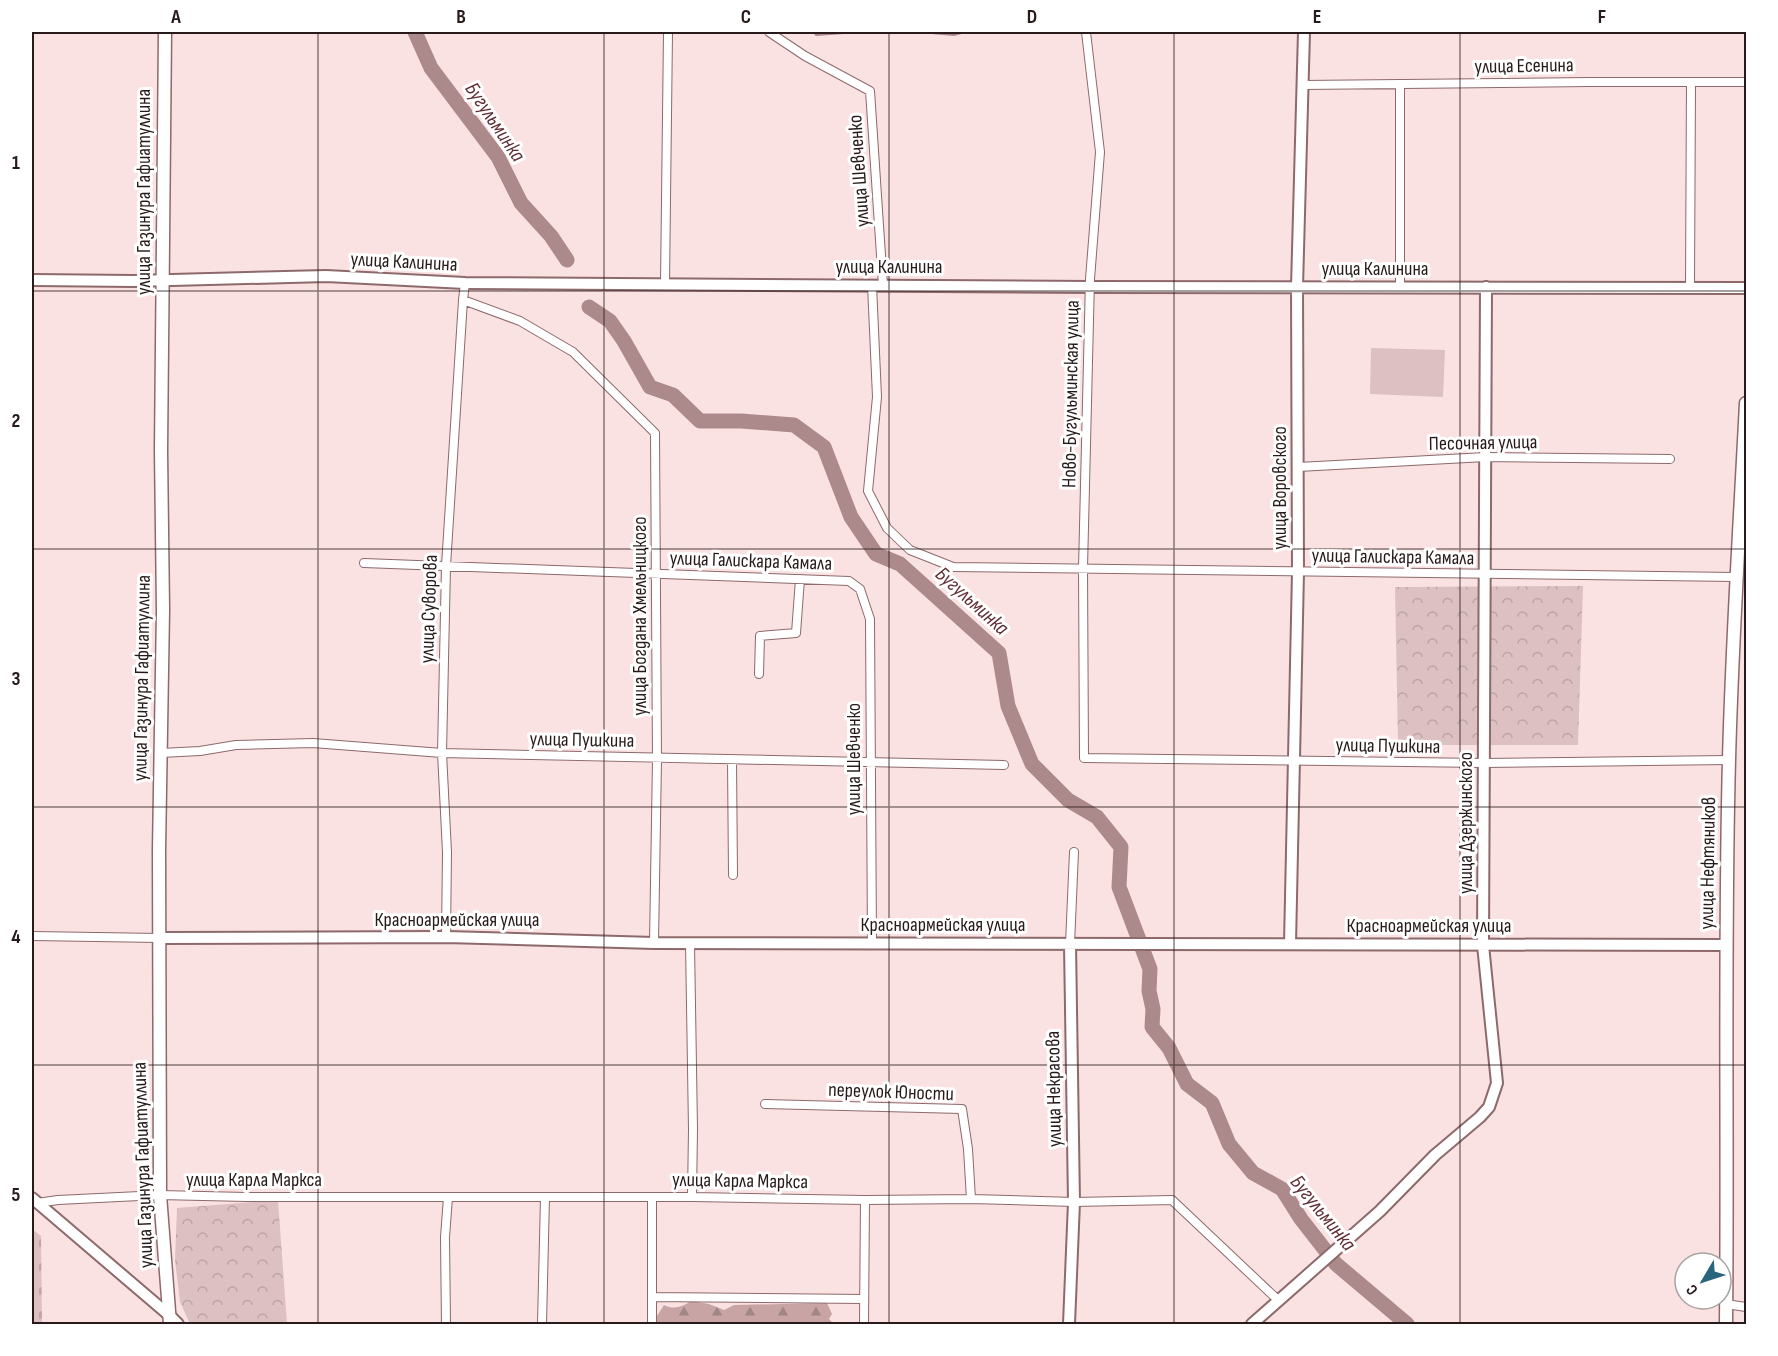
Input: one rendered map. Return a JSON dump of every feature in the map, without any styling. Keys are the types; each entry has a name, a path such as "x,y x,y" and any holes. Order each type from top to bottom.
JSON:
{"main road":[{"name":"улица Газинура Гафиатуллина","path":"165,32 161,451 163,622 160,1195 172,1321"},
{"name":"улица Нефтяников","path":"1726,1251 1726,945 1729,760 1746,403"}],"street":[{"path":"665,284 668,32"},
{"name":"улица Шевченко","path":"769,32 805,56 870,91 878,285 877,397 868,490"},
{"name":"Ново-Бугульминская улица","path":"1084,758 1083,568 1090,287 1100,152 1086,32"},
{"name":"улица Воровского","path":"1290,944 1298,572 1297,286 1304,32"},
{"path":"1690,287 1691,82"},
{"name":"улица Есенина","path":"1302,85 1746,82"},
{"path":"1400,84 1400,287"},
{"name":"улица Калинина","path":"32,280 326,276 465,283 1746,288"},
{"name":"улица Суворова","path":"446,937 447,852 442,753 446,566 465,283"},
{"name":"улица Дзержинского","path":"1252,1324 1380,1211 1435,1155 1480,1117 1489,1107 1497,1083 1483,945 1486,287"},
{"name":"улица Богдана Хмельницкого","path":"463,300 520,321 573,352 655,433 657,759 654,943"},
{"name":"Песочная улица","path":"1298,467 1486,457 1670,459"},
{"name":"улица Галискара Камала","path":"868,490 887,528 910,550 953,567 1736,577"},
{"name":"улица Галискара Камала","path":"364,563 849,581"},
{"path":"759,674 760,636 796,633 800,579"},
{"name":"улица Шевченко","path":"849,581 860,589 870,619 872,943"},
{"name":"улица Пушкина","path":"161,753 200,751 236,745 313,743 442,753 1004,765"},
{"name":"улица Пушкина","path":"1084,758 1484,763 1729,760"},
{"path":"732,760 733,875"},
{"name":"улица Некрасова","path":"1069,1324 1074,1202 1070,944 1074,852"},
{"path":"32,936 160,938"},
{"name":"Красноармейская улица","path":"160,938 446,937 654,943 1726,945"},
{"path":"690,943 692,1197"},
{"name":"переулок Юности","path":"765,1104 962,1109 968,1149 970,1199"},
{"name":"улица Карла Маркса","path":"34,1201 160,1195 970,1199 1074,1202 1172,1200 1279,1301"},
{"path":"446,1324 445,1237 448,1197"},
{"path":"542,1324 545,1197"},
{"path":"652,1197 652,1324"},
{"path":"864,1324 865,1200"},
{"path":"34,1201 172,1321"},
{"path":"652,1297 864,1299"}],"green space":[{"path":"1371,348 1445,350 1443,397 1370,394"},
{"path":"1583,586 1578,745 1398,745 1395,587"},
{"path":"278,1200 287,1324 190,1324 180,1302 175,1260 177,1208"},
{"path":"32,1229 41,1236 42,1324 32,1324"},
{"path":"691,1301 709,1304 724,1310 734,1305 827,1303 832,1314 829,1319 834,1324 653,1324 653,1317 657,1316 664,1305 678,1307"}],"waterway":[{"name":"Бугульминка","path":"415,32 431,68 498,157 521,203 551,236 567,260"},
{"path":"814,32 816,35 858,32"},
{"path":"920,32 954,35 965,32"},
{"name":"Бугульминка","path":"589,307 610,321 650,387 673,395 700,421 794,425 824,447 851,517 876,554 900,564 999,653 1008,706 1032,764 1068,800 1097,817 1121,847 1119,887 1150,969 1152,1027 1169,1048 1187,1084 1212,1103 1229,1144 1253,1173 1282,1189 1301,1219 1336,1264 1407,1324"}]}
